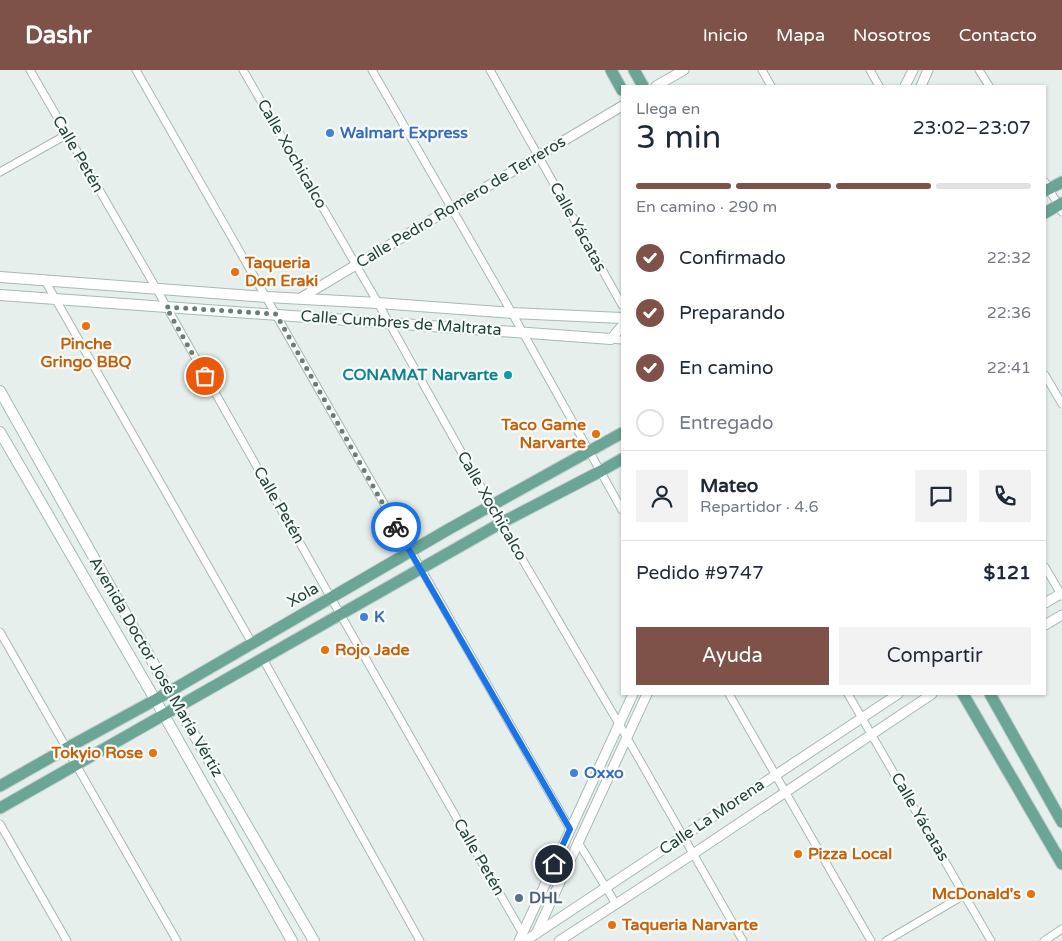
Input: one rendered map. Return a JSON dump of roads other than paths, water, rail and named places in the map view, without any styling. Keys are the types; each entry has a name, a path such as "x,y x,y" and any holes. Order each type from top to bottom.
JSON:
{"main road":[{"path":"611,70 621,88"},
{"path":"634,70 642,85"},
{"path":"1046,188 1062,182"},
{"path":"1046,213 1061,207"},
{"name":"Calle Cumbres de Maltrata","path":"0,276 266,297 621,318"},
{"name":"Calle Cumbres de Maltrata","path":"0,295 611,339"},
{"name":"Avenida Doctor José María Vértiz","path":"0,391 178,707 314,941"},
{"name":"Avenida Doctor José María Vértiz","path":"0,432 292,941"},
{"name":"Xola","path":"0,786 155,700 492,505 621,434"},
{"path":"0,808 501,523 601,472 621,460"},
{"path":"964,695 1062,864"},
{"path":"991,695 1062,822"}],"street":[{"name":"Calle Petén","path":"30,70 527,939"},
{"path":"136,70 420,570 570,829"},
{"name":"Calle Xochicalco","path":"244,70 378,303 501,523 743,941"},
{"path":"372,70 512,313 621,508"},
{"name":"Calle Yácatas","path":"490,70 621,303"},
{"path":"658,85 684,70"},
{"path":"762,70 770,85"},
{"path":"870,70 879,85"},
{"path":"906,85 913,70"},
{"path":"921,85 928,70"},
{"path":"979,70 988,85"},
{"name":"Calle Pedro Romero de Terreros","path":"299,299 621,107"},
{"path":"0,172 66,135"},
{"path":"1046,188 1061,207"},
{"path":"44,279 252,643"},
{"path":"611,339 621,327"},
{"name":"Calle Cumbres de Maltrata","path":"611,339 621,340"},
{"path":"1046,377 1062,404"},
{"path":"1046,569 1061,594 1046,602"},
{"path":"1046,624 1062,615"},
{"path":"0,632 178,941"},
{"path":"263,659 420,941"},
{"path":"527,939 570,829 633,695"},
{"path":"527,939 578,842 647,695"},
{"path":"729,695 871,941"},
{"name":"Calle Yácatas","path":"849,695 991,941"},
{"name":"Calle La Morena","path":"527,939 896,695"},
{"name":"Calle La Morena","path":"559,941 694,854 930,695"},
{"path":"0,824 67,941"},
{"path":"578,842 616,904"},
{"path":"886,941 964,895"},
{"path":"1044,941 1062,929"}],"place":[{"name":"Walmart Express","path":"330,133"},
{"name":"Taqueria Don Eraki","path":"235,272"},
{"name":"Pinche Gringo BBQ","path":"86,326"},
{"name":"CONAMAT Narvarte","path":"508,375"},
{"name":"Taco Game Narvarte","path":"596,434"},
{"name":"K","path":"364,617"},
{"name":"Rojo Jade","path":"325,650"},
{"name":"Tokyio Rose","path":"153,753"},
{"name":"Oxxo","path":"574,773"},
{"name":"Pizza Local","path":"798,854"},
{"name":"McDonald's","path":"1031,894"},
{"name":"DHL","path":"519,898"},
{"name":"Taqueria Narvarte","path":"612,925"}]}
